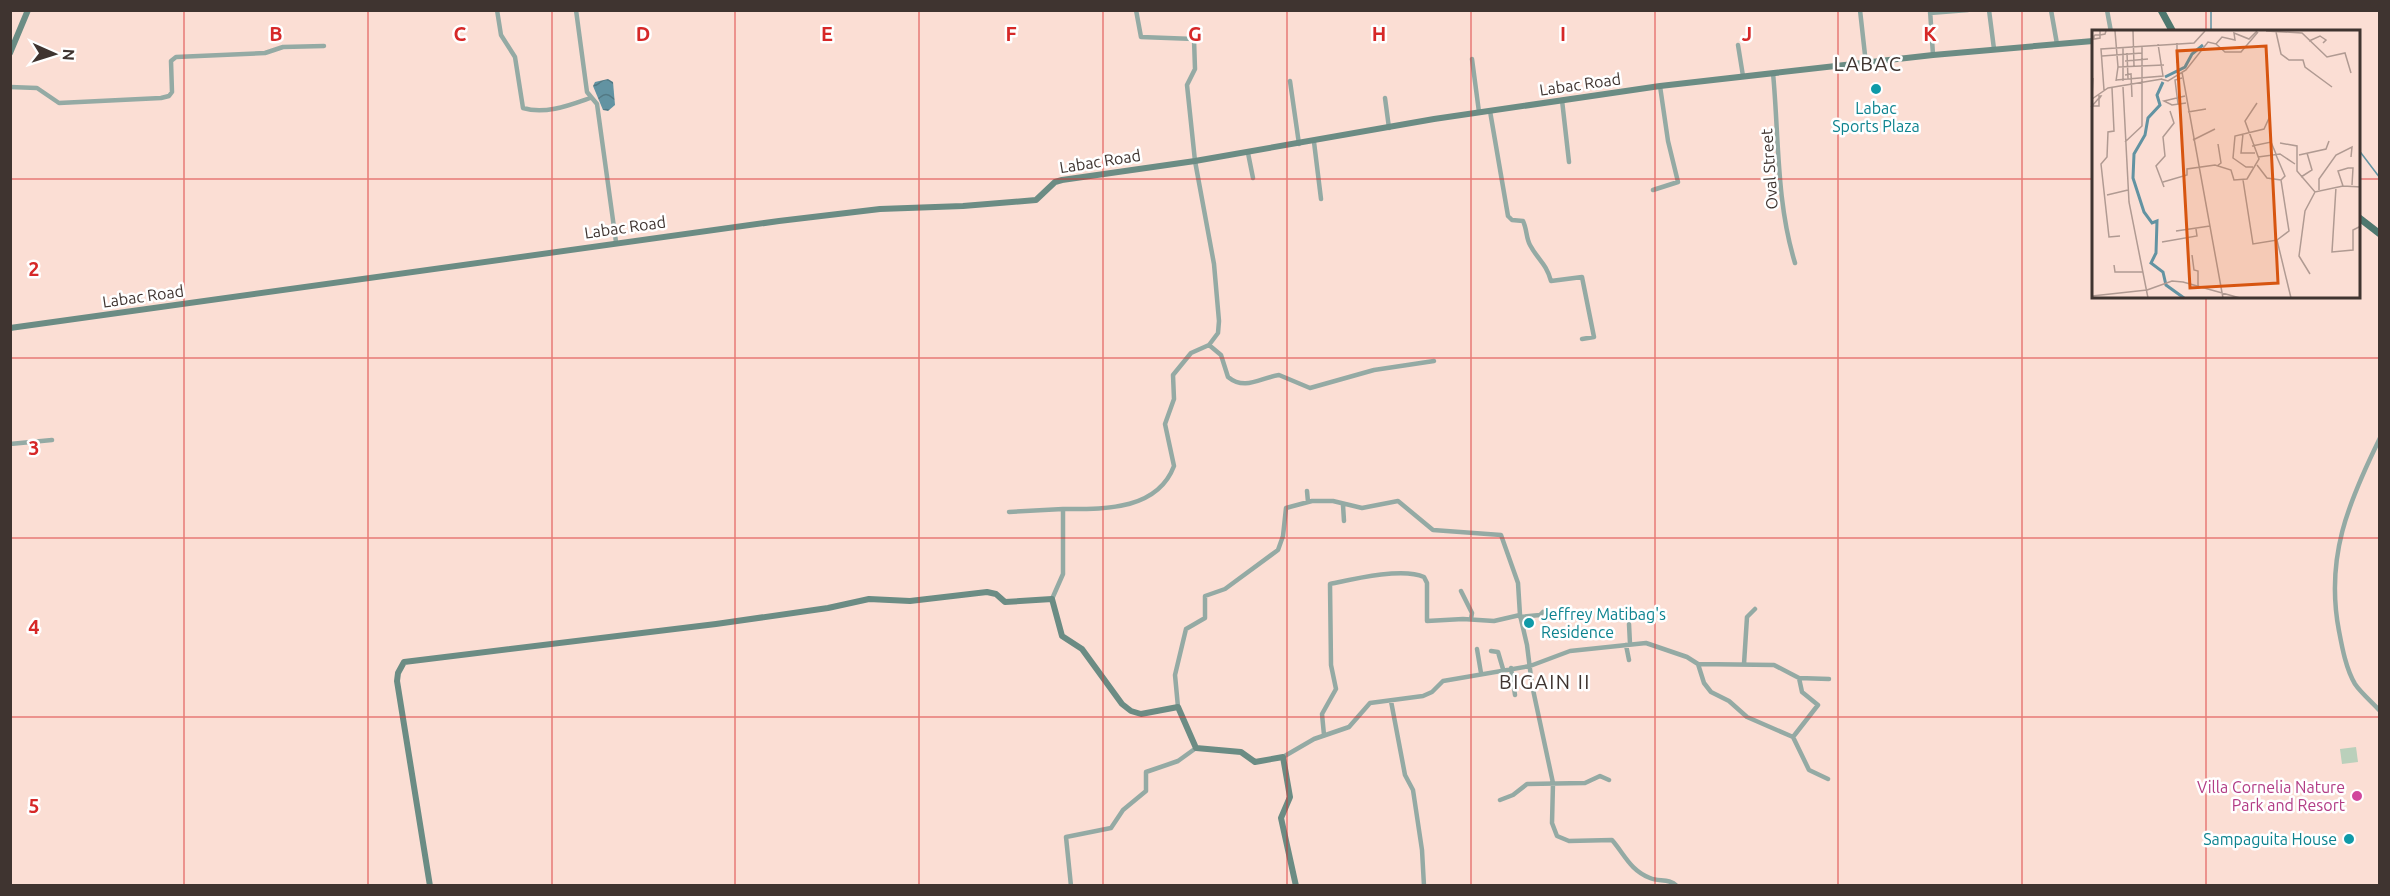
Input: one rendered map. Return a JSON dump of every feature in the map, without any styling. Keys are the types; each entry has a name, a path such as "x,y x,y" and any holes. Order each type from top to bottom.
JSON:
{"main road":[{"path":"2161,10 2172,30"},
{"path":"2360,219 2379,234"}],"street":[{"path":"10,53 28,10"},
{"path":"497,10 501,35 515,57 523,108 544,109 572,106 590,98"},
{"path":"576,10 590,98 597,104 616,243"},
{"path":"1009,512 1129,506 1146,498 1164,482 1174,465 1165,424 1174,396 1173,375 1191,353 1209,345 1218,333 1219,312 1214,264 1195,161 1187,85 1195,69 1194,39 1141,37 1136,10"},
{"path":"1860,10 1866,64"},
{"path":"1933,55 1930,12 1968,10"},
{"path":"1989,10 1995,49"},
{"path":"2051,10 2056,44"},
{"path":"2107,10 2111,30"},
{"name":"Labac Road","path":"10,328 616,243 880,209 1036,200 1055,182 1062,180 1248,153 1479,112 1660,86 1933,55 2092,41"},
{"path":"1738,45 1743,76"},
{"path":"10,87 37,88 59,102 166,97 172,92 171,61 176,57 265,53 283,47 324,46"},
{"path":"1472,59 1479,112"},
{"name":"Oval Street","path":"1773,73 1782,199 1787,236 1795,263"},
{"path":"1290,81 1299,144"},
{"path":"1653,190 1678,182 1668,141 1660,86"},
{"path":"1384,98 1389,128"},
{"path":"1562,100 1569,162"},
{"path":"1490,111 1508,216 1512,220 1523,222 1529,244 1538,259 1547,265 1551,281 1582,277 1594,337 1582,339"},
{"path":"1314,142 1322,199"},
{"path":"1248,153 1253,178"},
{"path":"1209,345 1221,355 1228,377 1242,384 1261,382 1279,375 1310,388 1374,370 1434,361"},
{"path":"2379,438 2352,500 2338,541 2334,571 2335,608 2341,644 2355,683 2379,711"},
{"path":"10,444 52,440"},
{"path":"1307,491 1308,502"},
{"path":"1196,748 1178,707 1174,675 1186,628 1205,618 1205,596 1225,589 1278,550 1283,536 1286,508 1308,502 1333,501 1362,508 1398,501 1433,530 1501,535 1518,583 1520,616 1532,685 1553,783 1552,823 1557,836 1569,841 1612,840 1630,866 1640,873 1652,879 1669,880 1677,885"},
{"path":"1343,505 1344,521"},
{"path":"1063,509 1063,574 1052,599 1062,636 1082,649 1122,704 1131,711 1141,714 1178,707"},
{"path":"1324,735 1322,714 1336,689 1331,665 1330,584 1391,574 1418,574 1424,577 1427,583 1427,621 1472,619 1494,621 1540,615 1543,612"},
{"path":"1461,591 1472,613 1472,619"},
{"path":"430,885 397,681 398,673 404,662 716,624 828,608 869,599 910,601 991,592 1005,602 1052,599"},
{"path":"1744,664 1747,617 1755,609"},
{"path":"1629,624 1629,660"},
{"path":"1071,885 1066,837 1111,828 1127,806 1146,791 1146,772 1179,761 1196,748 1241,752 1255,762 1283,757 1324,735 1349,727 1370,703 1423,696 1432,692 1443,681 1530,666 1570,651 1649,644 1681,654 1698,664 1779,666 1799,678 1829,679"},
{"path":"1477,649 1481,673"},
{"path":"1491,651 1498,652 1503,669"},
{"path":"1698,664 1704,683 1711,692 1729,701 1747,717 1793,737 1809,770 1828,779"},
{"path":"1511,668 1515,694"},
{"path":"1793,737 1818,705 1802,692 1799,678"},
{"path":"1391,701 1405,775 1413,790 1422,850 1424,885"},
{"path":"1283,757 1290,797 1281,818 1296,885"},
{"path":"1500,800 1513,795 1527,784 1585,783 1600,776 1609,780"}],"green space":[{"path":"2356,747 2358,762 2342,764 2340,749"}],"water":[{"path":"608,79 613,82 615,105 608,111 603,110 593,86 595,82"}],"waterway":[{"path":"2211,10 2211,30"},
{"path":"2360,152 2380,178"}],"place":[{"name":"Labac Sports Plaza","path":"1876,89"},
{"name":"Jeffrey Matibag's Residence","path":"1529,623"},
{"name":"Villa Cornelia Nature Park and Resort","path":"2357,796"},
{"name":"Sampaguita House","path":"2349,839"}],"district":[{"name":"LABAC","path":"1868,63"},
{"name":"BIGAIN II","path":"1545,681"}]}
